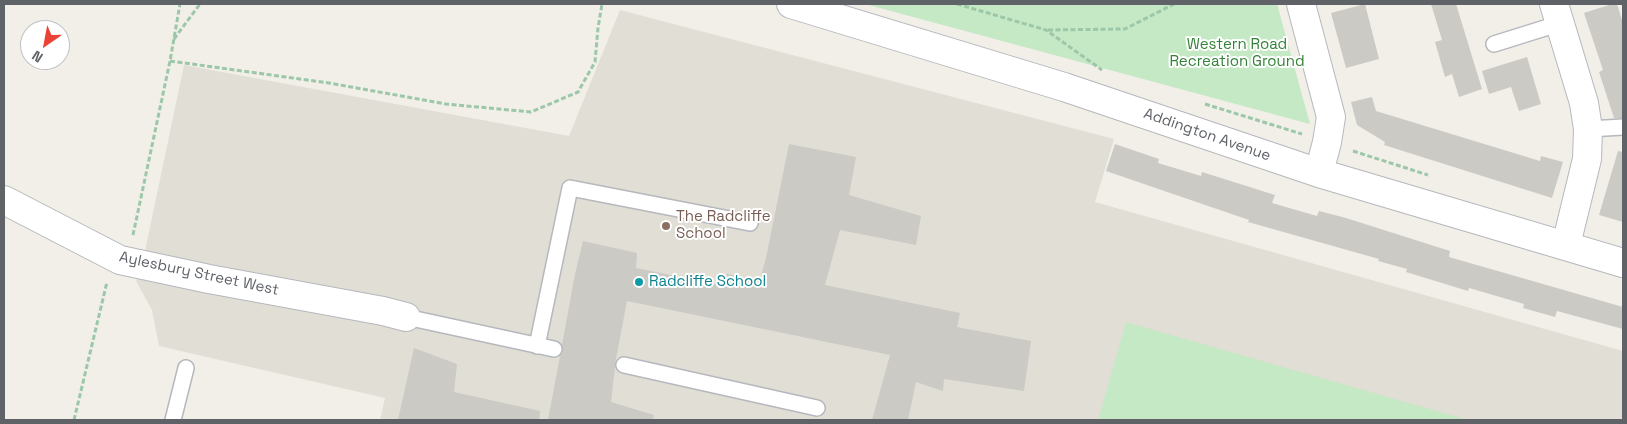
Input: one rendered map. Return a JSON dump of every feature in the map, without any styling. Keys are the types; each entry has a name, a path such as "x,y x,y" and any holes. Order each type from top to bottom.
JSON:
{"street":[{"name":"Addington Avenue","path":"791,4 1064,87 1319,173 1623,263"},
{"path":"1301,4 1331,117 1319,173"},
{"path":"1557,14 1584,103 1588,129 1587,160 1566,245"},
{"name":"Aylesbury Street West","path":"4,200 120,260 406,317"}],"lane":[{"path":"1494,44 1557,14"},
{"path":"1588,129 1623,127"},
{"path":"537,346 570,188 750,223"},
{"path":"406,317 554,349"},
{"path":"624,365 817,408"},
{"path":"173,420 186,368"}],"path":[{"path":"74,420 108,282 132,241 170,61 180,4"},
{"path":"173,40 200,4"},
{"path":"170,61 329,83 446,104 531,112 578,92 595,62 602,4"},
{"path":"957,4 1046,30 1125,29 1174,4"},
{"path":"1046,30 1104,72"},
{"path":"1197,101 1430,175"}],"shaded area":[{"name":"The Radcliffe School","path":"620,10 1114,139 1095,202 1623,351 1623,420 380,420 385,398 159,346 152,310 136,281 145,251 184,65 569,136"}],"green space":[{"name":"Western Road Recreation Ground","path":"865,4 1277,4 1310,124"},
{"path":"1126,322 1468,420 1098,420"}],"building":[{"path":"1365,4 1379,59 1346,68 1331,13"},
{"path":"1431,4 1456,4 1482,89 1459,97 1452,74 1445,77 1435,42 1442,40"},
{"path":"1617,4 1623,23 1623,118 1614,118 1599,72 1603,70 1584,13"},
{"path":"1527,57 1541,104 1519,111 1511,87 1489,94 1482,71"},
{"path":"1372,97 1376,111 1540,161 1541,156 1563,162 1552,198 1384,145 1385,142 1357,125 1351,102"},
{"name":"Radcliffe School","path":"789,144 856,157 849,195 921,216 916,245 840,230 825,285 960,313 957,327 1031,341 1024,391 944,379 943,391 916,382 908,420 872,420 890,355 627,301 616,359 611,402 654,415 653,420 548,420 560,356 563,350 562,345 575,274 583,241 637,253 636,268 721,285 726,274 760,279"},
{"path":"1115,144 1159,159 1158,163 1201,176 1202,172 1275,195 1272,203 1317,216 1319,211 1346,218 1450,251 1449,257 1623,307 1623,329 1557,311 1555,317 1523,308 1524,304 1469,288 1468,291 1406,272 1407,269 1378,261 1379,259 1248,222 1249,220 1106,171"},
{"path":"1618,151 1623,152 1623,222 1599,215"},
{"path":"414,348 457,364 454,392 540,411 539,420 398,420"}],"place":[{"name":"The Radcliffe School","path":"666,226"},
{"name":"Radcliffe School","path":"639,282"}]}
